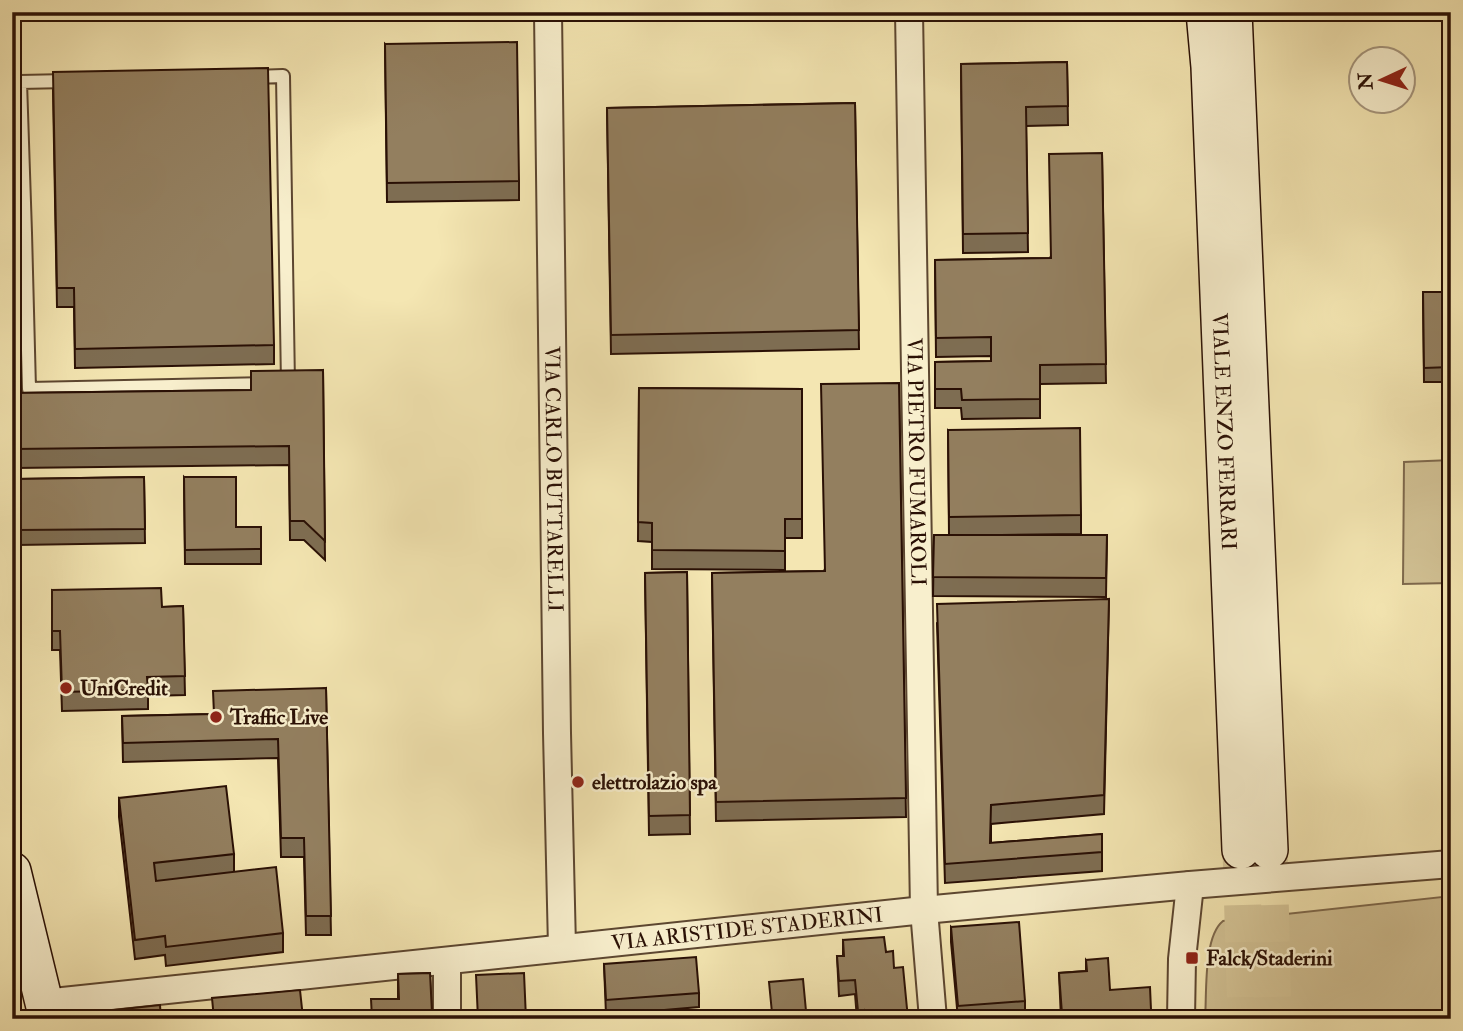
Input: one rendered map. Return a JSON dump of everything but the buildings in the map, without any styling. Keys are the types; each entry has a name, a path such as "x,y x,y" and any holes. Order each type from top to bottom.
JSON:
{"main road":[{"name":"VIALE ENZO FERRARI","path":"1205,12 1255,850 1233,12"},
{"path":"12,871 23,967 46,1011"}],"street":[{"name":"VIA CARLO BUTTARELLI","path":"548,12 562,947"},
{"name":"VIA PIETRO FUMAROLI","path":"909,12 924,910 933,1019"},
{"name":"VIA ARISTIDE STADERINI","path":"46,1011 562,947 1190,885 1451,864"},
{"path":"1181,1019 1184,931 1190,885"},
{"path":"447,961 447,1019"}],"lane":[{"path":"76,80 20,82 19,234 29,389 289,384 283,76 241,77"}],"shaded area":[{"path":"1451,460 1451,583 1403,584 1404,462"},
{"path":"1451,896 1451,1019 1205,1019 1209,952 1212,939 1223,921"}],"tunnel":[{"path":"1241,850 1246,1019"},
{"path":"1269,850 1273,1019"}],"place":[{"name":"UniCredit","path":"66,688"},
{"name":"Traffic Live","path":"216,717"},
{"name":"elettrolazio spa","path":"578,782"},
{"name":"Falck/Staderini","path":"1192,958"}]}
